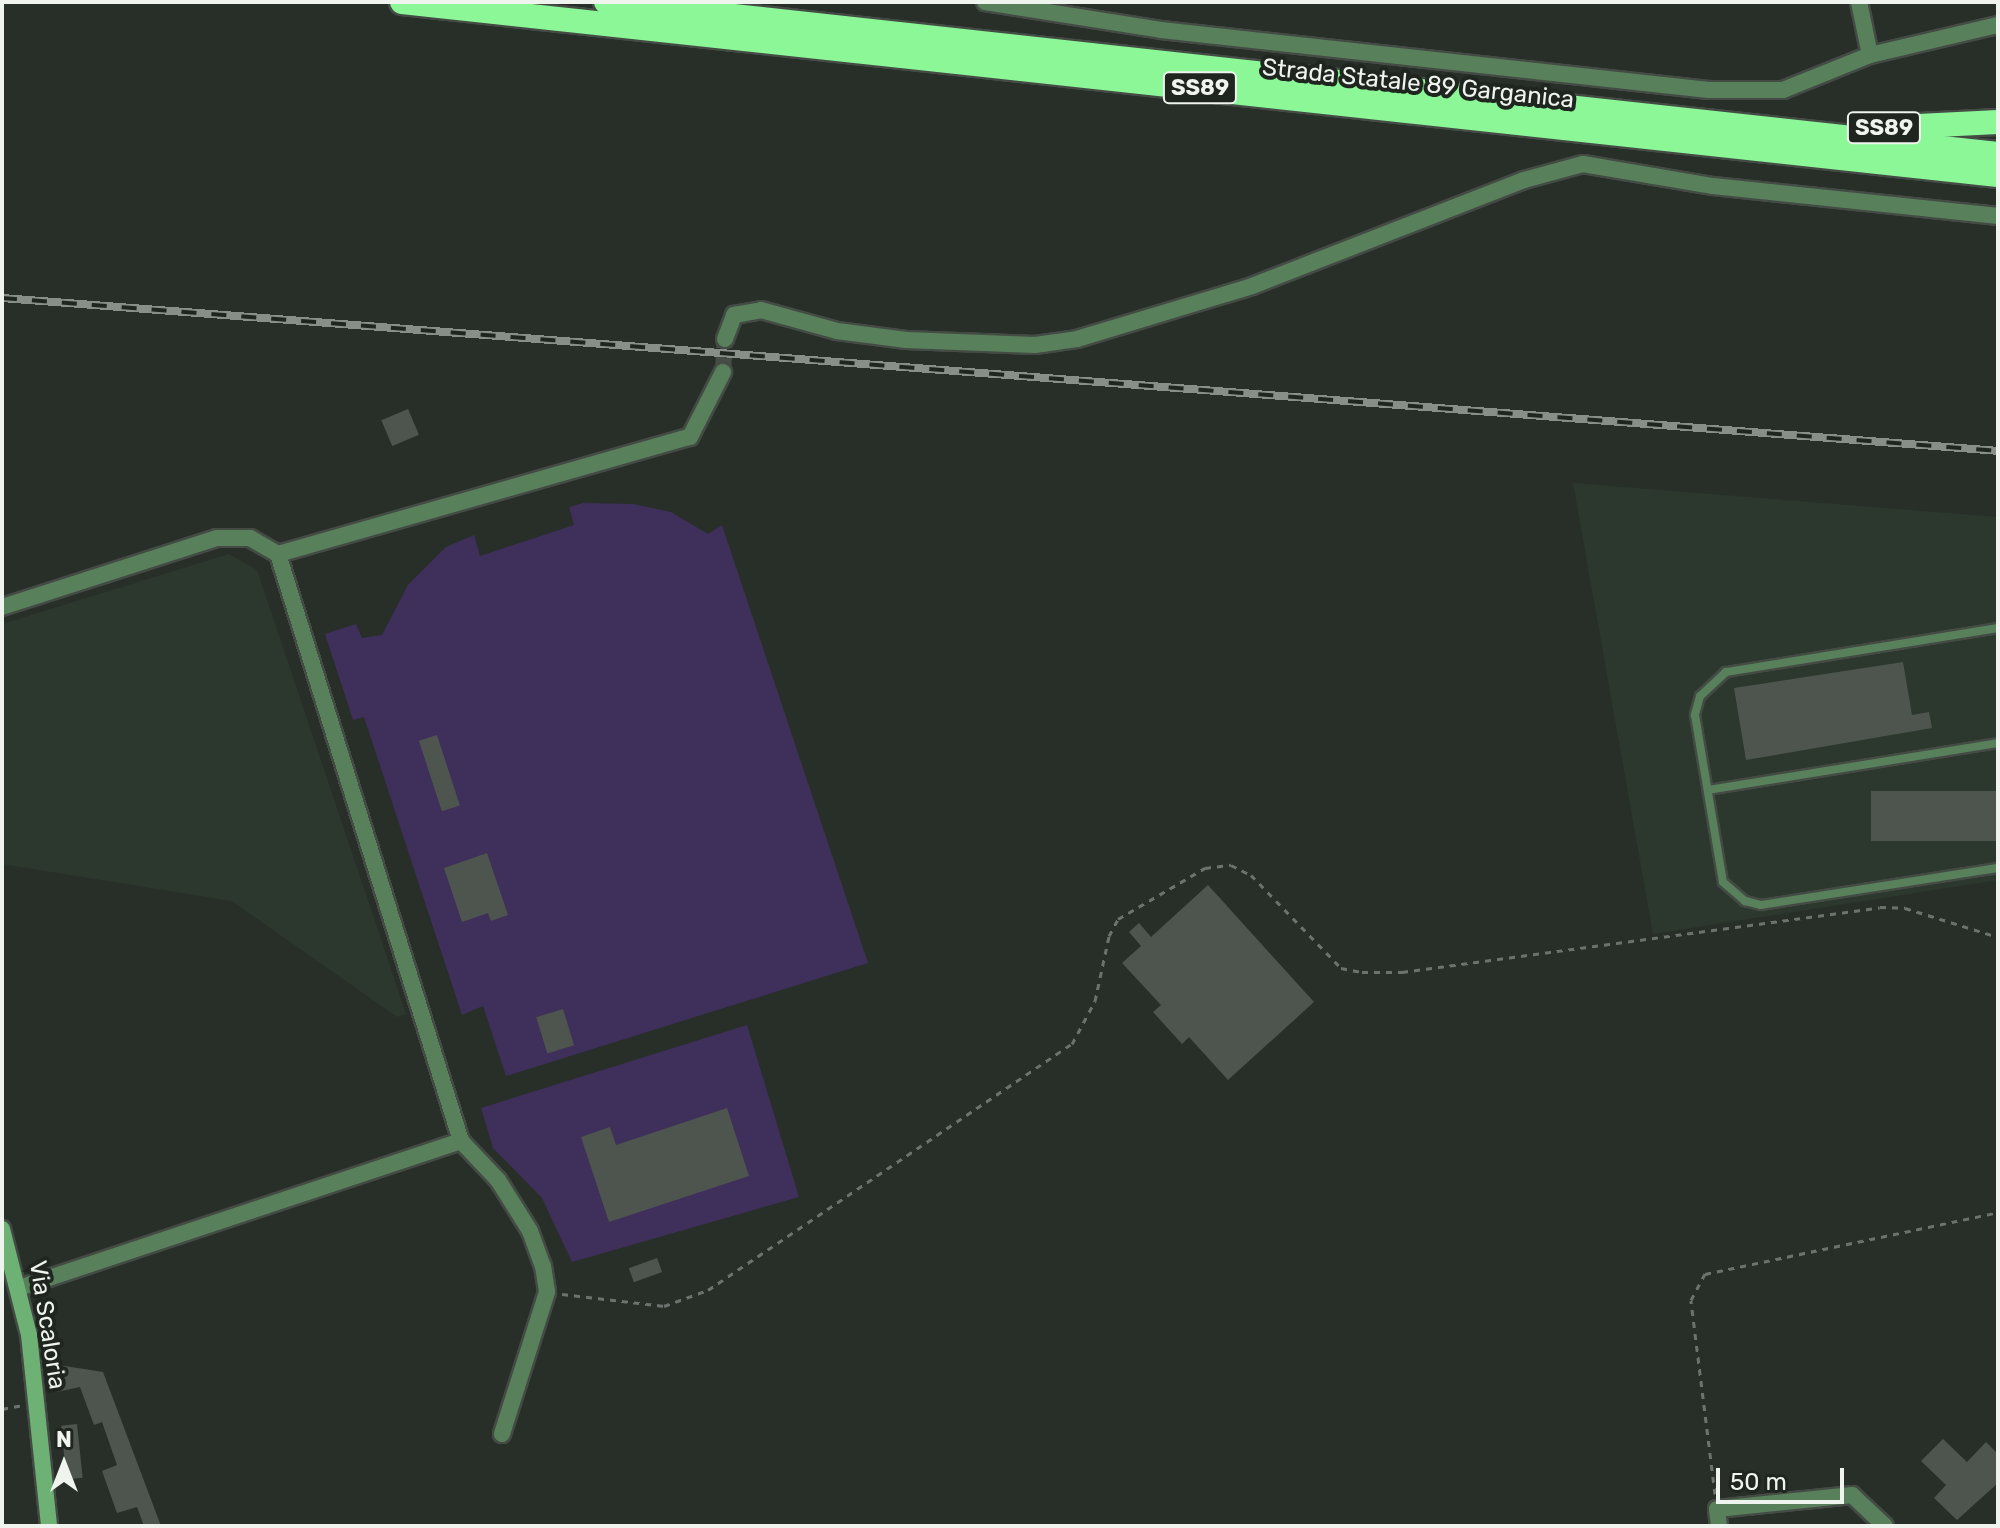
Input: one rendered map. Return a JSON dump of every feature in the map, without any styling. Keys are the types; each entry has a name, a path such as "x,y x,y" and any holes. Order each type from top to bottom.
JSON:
{"highway":[{"name":"Strada Statale 89 Garganica","path":"402,2 1998,175"},
{"name":"Strada Statale 89 Garganica","path":"606,2 1998,154"},
{"name":"SS89","path":"1771,129 1998,122"}],"street":[{"path":"985,2 1161,30 1709,90 1783,90 1870,55 1998,25"},
{"path":"1859,2 1870,55"},
{"path":"725,339 734,315 761,310 837,331 906,340 1035,345 1077,339 1252,286 1524,180 1583,164 1713,186 1998,216"},
{"path":"278,554 690,437 723,372"},
{"path":"2,607 217,538 250,538 278,554 461,1141 498,1180 530,1231 547,1292 502,1434"},
{"path":"19,1288 461,1141"},
{"name":"Via Scaloria","path":"2,1229 29,1335 49,1526"},
{"path":"1718,1518 1852,1495 1885,1526"}],"lane":[{"path":"1998,628 1726,672 1700,696 1695,715 1723,882 1745,901 1761,905 1998,868"},
{"path":"1708,790 1998,743"}],"path":[{"path":"547,1292 664,1306 708,1290 1072,1044 1095,1001 1109,936 1118,919 1205,868 1231,865 1251,875 1341,968 1362,972 1402,972 1880,907 1905,908 1998,937"},
{"path":"1718,1518 1691,1300 1705,1274 1998,1212"}],"shaded area":[{"path":"1573,483 1998,517 1998,880 1653,934"},
{"path":"583,503 633,504 671,512 708,534 722,525 868,963 506,1076 483,1006 462,1015 364,717 353,720 325,634 356,624 362,638 382,635 408,585 446,547 474,535 480,556 574,525 569,507"},
{"path":"229,554 257,570 406,1014 397,1017 232,901 2,864 2,624"},
{"path":"747,1025 799,1197 572,1262 542,1198 493,1148 481,1108"}],"building":[{"path":"408,409 419,435 392,446 381,420"},
{"path":"1903,662 1912,715 1929,712 1932,728 1746,760 1734,688"},
{"path":"437,735 460,805 442,811 419,741"},
{"path":"1871,791 1998,791 1998,841 1871,841"},
{"path":"487,853 508,915 491,921 488,913 462,922 444,868"},
{"path":"1208,885 1314,1002 1228,1080 1189,1037 1182,1044 1153,1012 1161,1005 1122,963 1141,946 1129,932 1139,923 1151,937"},
{"path":"563,1009 574,1045 547,1054 536,1017"},
{"path":"727,1108 749,1176 609,1222 581,1137 610,1127 616,1145"},
{"path":"657,1258 662,1272 634,1282 629,1268"},
{"path":"52,1364 103,1372 161,1526 144,1526 137,1507 117,1513 102,1471 117,1465 102,1422 94,1425 80,1387 57,1392"},
{"path":"77,1424 83,1478 67,1479 61,1426"},
{"path":"1943,1439 1967,1462 1986,1442 1998,1454 1998,1483 1957,1520 1934,1498 1946,1485 1921,1461"}],"tunnel":[{"path":"723,372 725,339"}],"railway":[{"path":"2,298 1998,451"}]}
